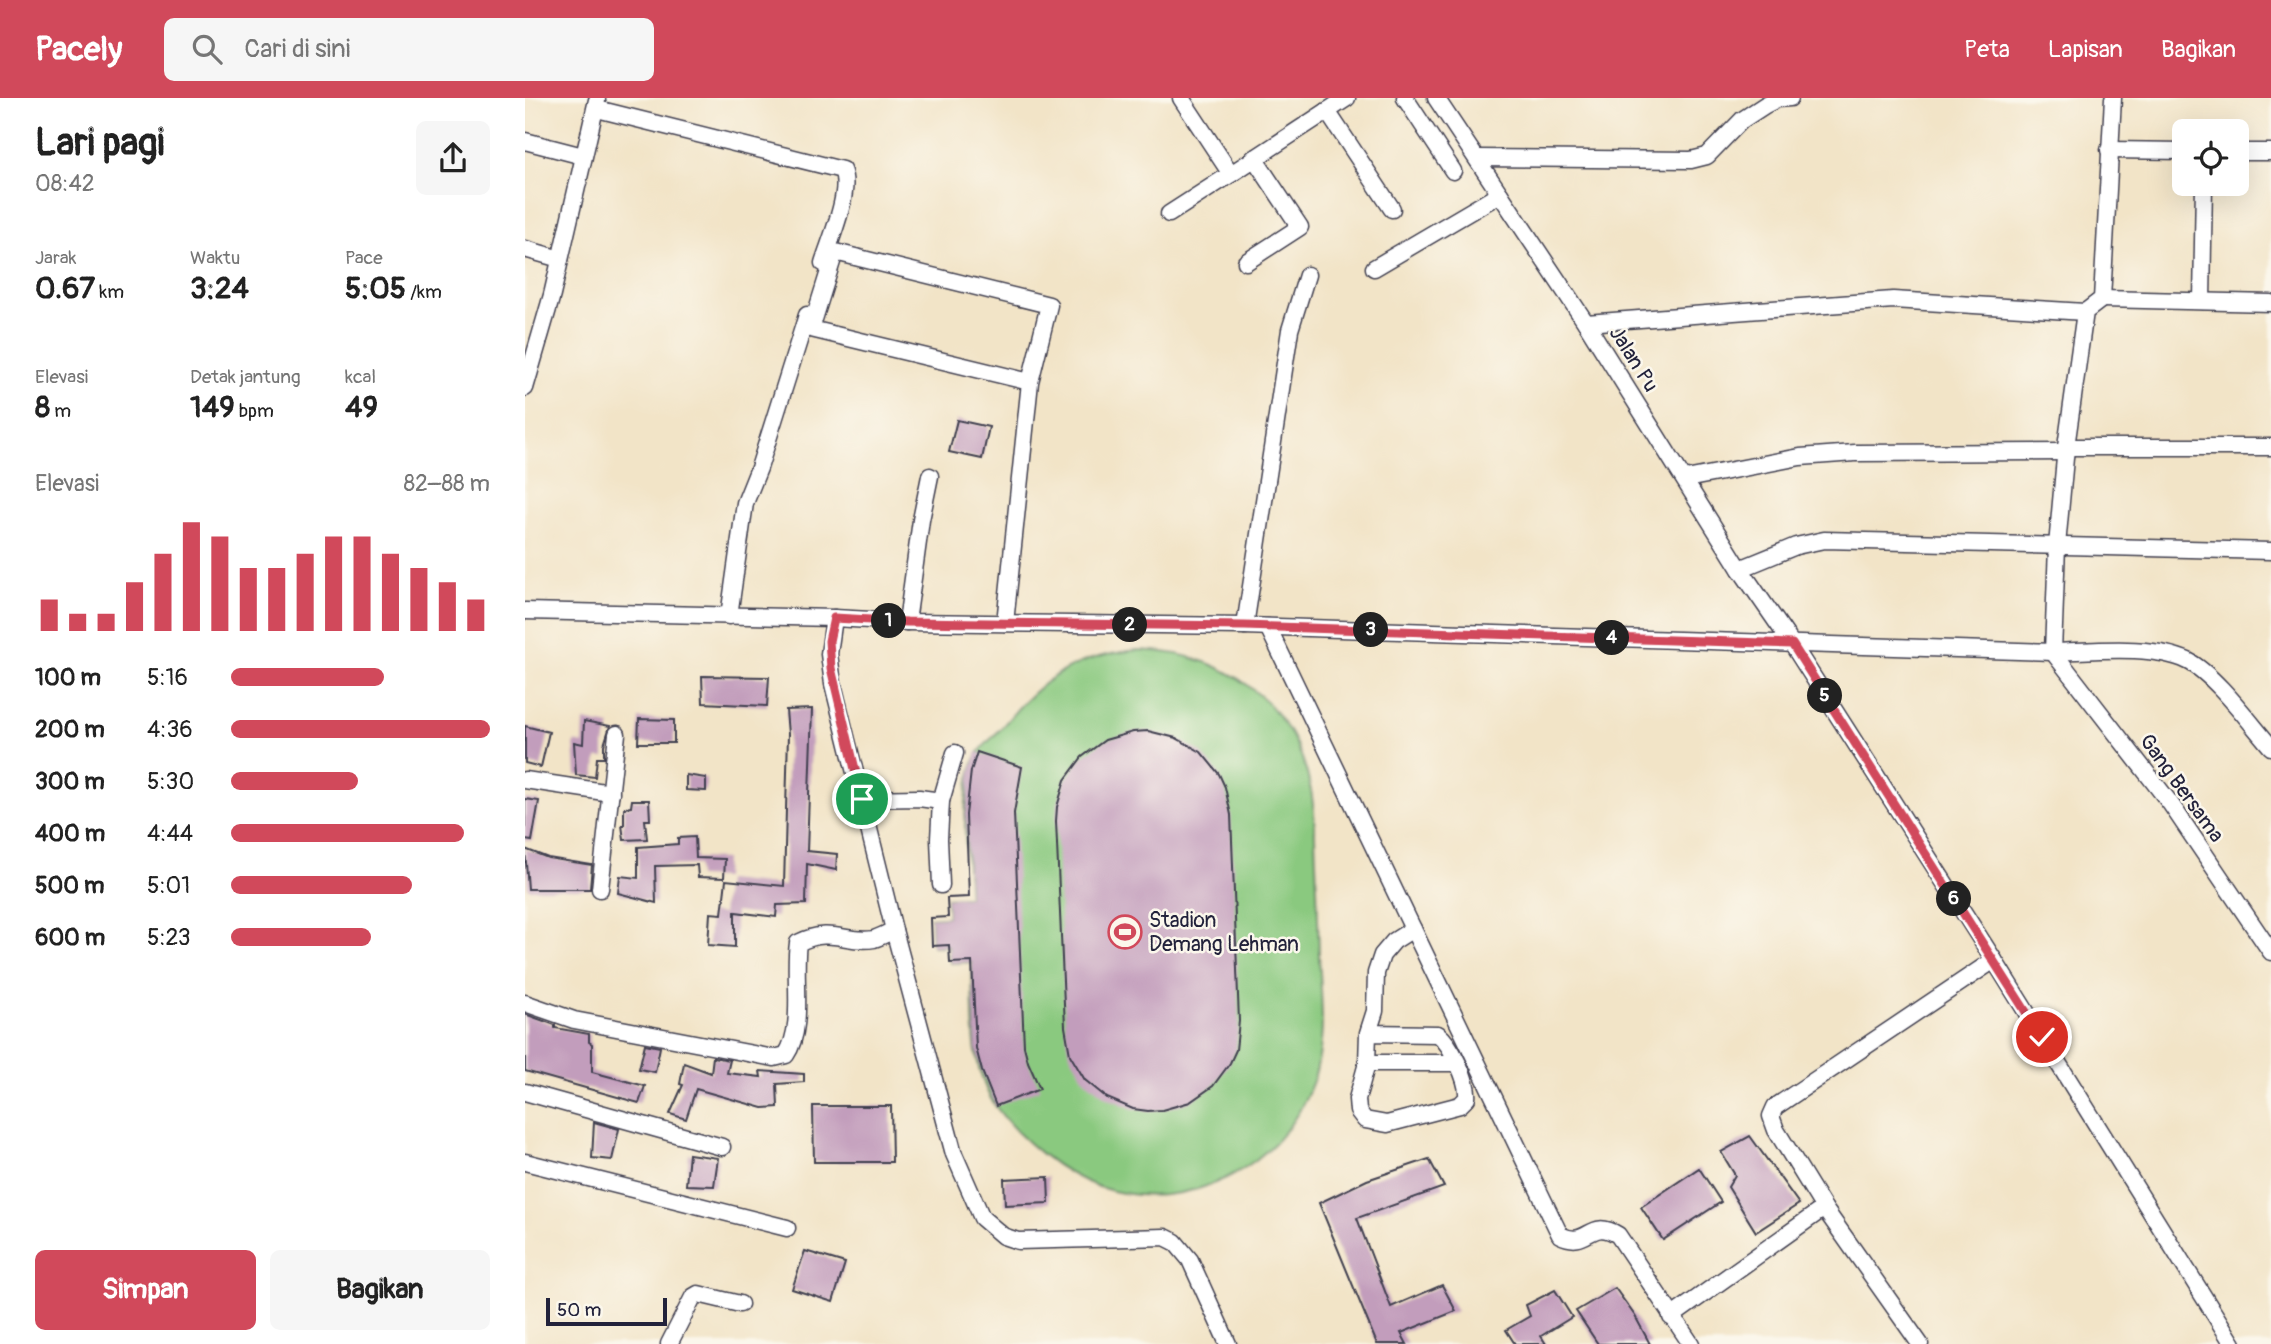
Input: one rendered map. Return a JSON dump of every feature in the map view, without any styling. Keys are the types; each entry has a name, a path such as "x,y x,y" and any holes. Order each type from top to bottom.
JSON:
{"street":[{"path":"1181,98 1231,174"},
{"path":"1169,214 1347,98"},
{"path":"1405,98 1453,171"},
{"name":"Jalan Pu","path":"1436,98 1586,323 1740,569 1792,644 1994,960 2233,1344"},
{"path":"1477,158 1691,160 1707,156 1742,120 1766,104 1777,99 1790,98"},
{"path":"2102,299 2113,98"},
{"path":"525,388 530,353 560,259 597,103 842,170 846,178 843,200 759,468 745,503 729,616"},
{"path":"1327,111 1392,209"},
{"path":"525,141 583,156"},
{"path":"2109,150 2172,151"},
{"path":"2249,152 2271,152"},
{"path":"1246,262 1300,227 1254,158"},
{"path":"1374,268 1500,194"},
{"path":"2202,302 2204,196"},
{"path":"525,248 560,259"},
{"path":"1005,623 1030,382 1049,305 835,252 811,329 1030,382"},
{"path":"1245,626 1290,330 1307,275"},
{"path":"1586,323 1893,300 2085,312 2102,299 2271,303"},
{"path":"2053,652 2057,546 2066,449 2085,312"},
{"path":"1686,480 1800,457 1845,454 2271,447"},
{"path":"907,622 930,476"},
{"path":"1740,569 1796,545 1824,540 2271,551"},
{"path":"525,611 907,622 1245,626 2053,652 2131,649 2188,661 2210,678 2271,747"},
{"path":"834,618 829,641 832,676 894,930 954,1154 982,1218 1003,1236 1019,1241 1165,1237 1175,1242 1190,1260 1228,1344"},
{"path":"1268,627 1560,1235 1574,1240 1580,1239 1599,1227 1618,1234 1691,1344"},
{"name":"Gang Bersama","path":"2053,652 2170,803 2271,952"},
{"path":"600,889 617,734"},
{"path":"941,885 941,801 955,753"},
{"path":"525,780 611,793"},
{"path":"862,799 919,798 941,801"},
{"path":"1368,1033 1438,1034 1445,1040 1468,1088 1468,1098 1460,1105 1387,1124 1365,1120 1358,1111 1357,1099 1367,1063 1368,1033 1375,1011 1376,973 1382,955 1394,941 1413,929"},
{"path":"525,1003 574,1020 774,1058 786,1055 793,1045 797,999 795,959 798,943 813,936 836,934 874,939 894,930"},
{"path":"1920,1344 1824,1208 1776,1130 1771,1116 1775,1107 1994,960"},
{"path":"1367,1063 1456,1063"},
{"path":"525,1093 722,1147"},
{"path":"525,1161 787,1228"},
{"path":"1671,1317 1824,1208"},
{"path":"669,1344 693,1297 698,1294 740,1304"}],"green space":[{"name":"Stadion Demang Lehman","path":"1139,650 1174,654 1206,663 1235,677 1260,695 1281,718 1297,746 1308,777 1314,812 1322,1019 1320,1050 1313,1081 1299,1112 1279,1138 1255,1160 1227,1178 1197,1189 1165,1195 1132,1194 1085,1181 1042,1154 1017,1131 996,1107 981,1074 974,1037 972,962 950,963 949,946 932,946 931,918 948,917 947,898 969,897 966,800 972,768 981,750 1017,709 1046,682 1078,664 1116,653"}],"building":[{"path":"957,420 989,427 982,459 949,452"},
{"path":"702,676 769,677 767,706 703,703"},
{"path":"812,709 807,851 837,854 836,870 807,864 806,904 777,905 776,917 735,912 735,947 708,945 710,913 722,914 726,880 784,886 788,734 786,710"},
{"path":"639,719 674,720 674,743 638,743"},
{"path":"584,721 610,726 604,745 604,758 597,758 595,777 576,775 574,742 583,744"},
{"path":"525,726 549,732 541,767 525,763"},
{"path":"1148,731 1176,738 1201,752 1219,774 1225,787 1231,815 1239,1021 1236,1050 1213,1086 1190,1102 1148,1111 1133,1109 1107,1098 1085,1080 1070,1055 1065,1027 1056,821 1065,780 1082,757 1105,740"},
{"path":"977,752 1022,767 1014,813 1024,1046 1040,1089 996,1106 976,1048 972,962 950,963 949,945 932,946 931,918 948,917 947,898 969,897 966,815 971,771"},
{"path":"686,775 706,778 706,791 686,790"},
{"path":"525,799 539,801 532,841 525,840"},
{"path":"632,800 649,800 650,820 645,820 647,839 624,840 624,808 631,807"},
{"path":"695,837 696,858 725,859 724,878 698,877 697,865 655,866 656,903 618,893 620,876 638,878 638,847 678,844 678,838"},
{"path":"525,849 548,858 592,865 590,889 528,889"},
{"path":"525,1014 555,1025 555,1028 589,1034 589,1042 592,1044 592,1072 645,1086 639,1103 525,1071"},
{"path":"645,1044 660,1047 655,1072 639,1069"},
{"path":"713,1057 730,1060 727,1073 761,1077 760,1071 804,1074 804,1082 777,1084 778,1107 763,1108 696,1089 686,1119 670,1114 683,1085 680,1084 684,1063 711,1073"},
{"path":"813,1106 891,1106 892,1162 814,1162"},
{"path":"594,1122 619,1129 612,1160 592,1158"},
{"path":"1750,1136 1799,1204 1756,1232 1728,1187 1735,1175 1721,1152"},
{"path":"689,1154 718,1158 714,1186 686,1185"},
{"path":"1429,1159 1444,1187 1357,1218 1391,1307 1442,1285 1456,1311 1401,1333 1407,1344 1377,1344 1319,1203 1367,1180"},
{"path":"1699,1168 1721,1202 1663,1240 1641,1207"},
{"path":"1048,1177 1049,1203 1005,1205 1004,1179"},
{"path":"805,1251 845,1263 833,1302 792,1289"},
{"path":"1615,1288 1635,1316 1650,1344 1598,1344 1576,1311"},
{"path":"1555,1290 1572,1317 1541,1336 1546,1344 1515,1344 1506,1330 1530,1316 1526,1305"}],"place":[{"name":"Stadion Demang Lehman","path":"1125,932"}],"route":[{"path":"862,799 833,684 829,641 834,618 907,622 1245,626 1792,644 2042,1037"}]}
